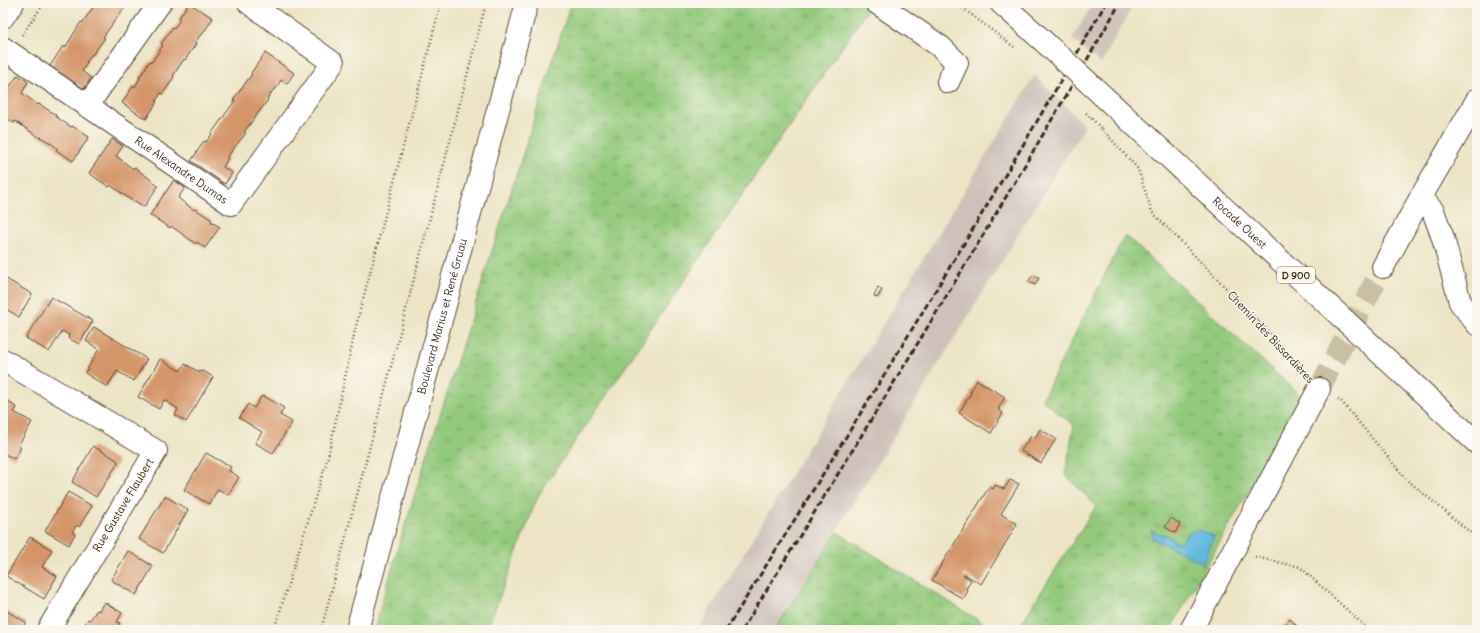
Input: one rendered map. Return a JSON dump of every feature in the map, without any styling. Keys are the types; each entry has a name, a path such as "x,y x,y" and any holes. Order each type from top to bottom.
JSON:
{"street":[{"path":"3,17 13,3"},
{"path":"87,106 160,3"},
{"name":"Rue Alexandre Dumas","path":"12,42 87,106 231,204 333,63 249,3"},
{"name":"Boulevard Marius et René Gruau","path":"357,630 527,3"},
{"path":"877,3 941,47 957,63 948,82"},
{"name":"Rocade Ouest","path":"1001,3 1477,443"},
{"path":"1383,267 1421,196 1477,100"},
{"path":"1421,196 1434,211 1443,238 1460,302 1477,324"},
{"name":"Rue Gustave Flaubert","path":"3,360 156,451 48,630"},
{"name":"Chemin des Bissardières","path":"1190,630 1232,555 1319,389"}],"path":[{"path":"12,42 44,3"},
{"path":"274,630 328,457 356,326 441,3"},
{"path":"321,630 486,3"},
{"path":"956,3 1016,48"},
{"name":"Chemin des Bissardières","path":"1102,129 1138,169 1152,212 1266,329 1319,389"},
{"path":"1319,389 1341,401 1406,479 1477,538"},
{"path":"1232,555 1254,557 1300,567 1369,630"}],"shaded area":[{"path":"1093,3 1134,3 1101,64 1072,39"},
{"path":"1035,75 1085,126 775,630 697,630"}],"green space":[{"path":"571,3 872,3 538,496 487,630 374,630 400,541"},
{"path":"1125,235 1302,397 1170,630 1017,630 1096,506 1065,474 1074,425 1042,400"},
{"path":"837,532 994,630 775,630"}],"water":[{"path":"1151,531 1167,536 1178,543 1187,534 1194,531 1208,533 1214,537 1203,563 1153,539"}],"building":[{"path":"94,3 127,4 103,37 105,38 86,62 87,63 82,71 91,78 84,89 50,66 63,46 65,48 81,22 82,23 94,6 92,5"},
{"path":"189,3 213,18 185,60 184,59 163,94 161,93 146,119 122,103 133,86 135,87 150,61 152,62 163,45 161,44 180,20 178,19"},
{"path":"265,53 294,73 287,84 281,80 244,132 246,133 227,157 228,158 223,167 232,173 225,184 191,161 204,141 206,142 235,101 233,100"},
{"path":"18,75 28,82 22,93 38,105 39,104 56,115 55,116 71,127 72,126 89,137 73,161 56,150 57,148 49,142 40,138 15,121 14,123 3,116 3,96"},
{"path":"112,139 123,146 116,156 133,169 134,167 158,186 144,207 135,201 134,202 110,185 109,187 89,173"},
{"path":"174,180 185,188 178,198 194,210 195,209 212,220 211,222 220,227 205,248 197,242 196,244 171,226 170,228 150,215"},
{"path":"1033,275 1039,278 1035,285 1028,282"},
{"path":"3,277 32,294 19,317 3,307"},
{"path":"878,287 882,290 877,298 874,296"},
{"path":"51,297 93,321 79,344 68,338 69,335 62,331 49,352 26,338"},
{"path":"94,327 147,359 134,381 117,371 107,387 85,373 99,349 86,341"},
{"path":"160,359 180,371 185,364 199,372 203,371 213,377 186,422 175,415 178,409 164,400 159,409 138,397"},
{"path":"977,380 1005,397 998,409 1003,413 991,433 959,413"},
{"path":"264,396 284,408 280,415 292,422 273,453 255,443 262,432 239,418 248,404 254,408 261,397"},
{"path":"4,398 17,408 14,412 32,422 18,446 21,448 14,459 3,453"},
{"path":"1040,429 1056,439 1041,463 1021,451 1031,436 1035,438"},
{"path":"93,446 117,460 118,463 96,497 72,482"},
{"path":"206,453 231,467 229,471 239,477 228,495 218,489 209,504 184,490"},
{"path":"1010,480 1019,484 1001,514 1017,524 981,584 964,574 963,575 971,580 966,589 968,591 963,599 932,580 989,487 993,489 995,485 1004,489"},
{"path":"68,492 92,506 79,527 77,525 72,532 75,534 69,545 45,531"},
{"path":"165,496 188,510 163,553 139,539"},
{"path":"1171,518 1180,524 1175,533 1165,527"},
{"path":"30,537 52,550 42,567 57,576 44,599 6,576"},
{"path":"128,551 153,566 136,595 111,580"},
{"path":"104,602 122,613 117,622 120,623 116,630 81,630 88,619 90,620 97,610 99,611"},
{"path":"3,609 26,622 21,630 3,630"},
{"path":"1290,619 1301,630 1276,630 1279,626 1281,628"}],"tunnel":[{"path":"1319,389 1383,267"}],"railway":[{"path":"726,630 871,397 1106,3"},
{"path":"742,630 981,239 1120,3"}]}
